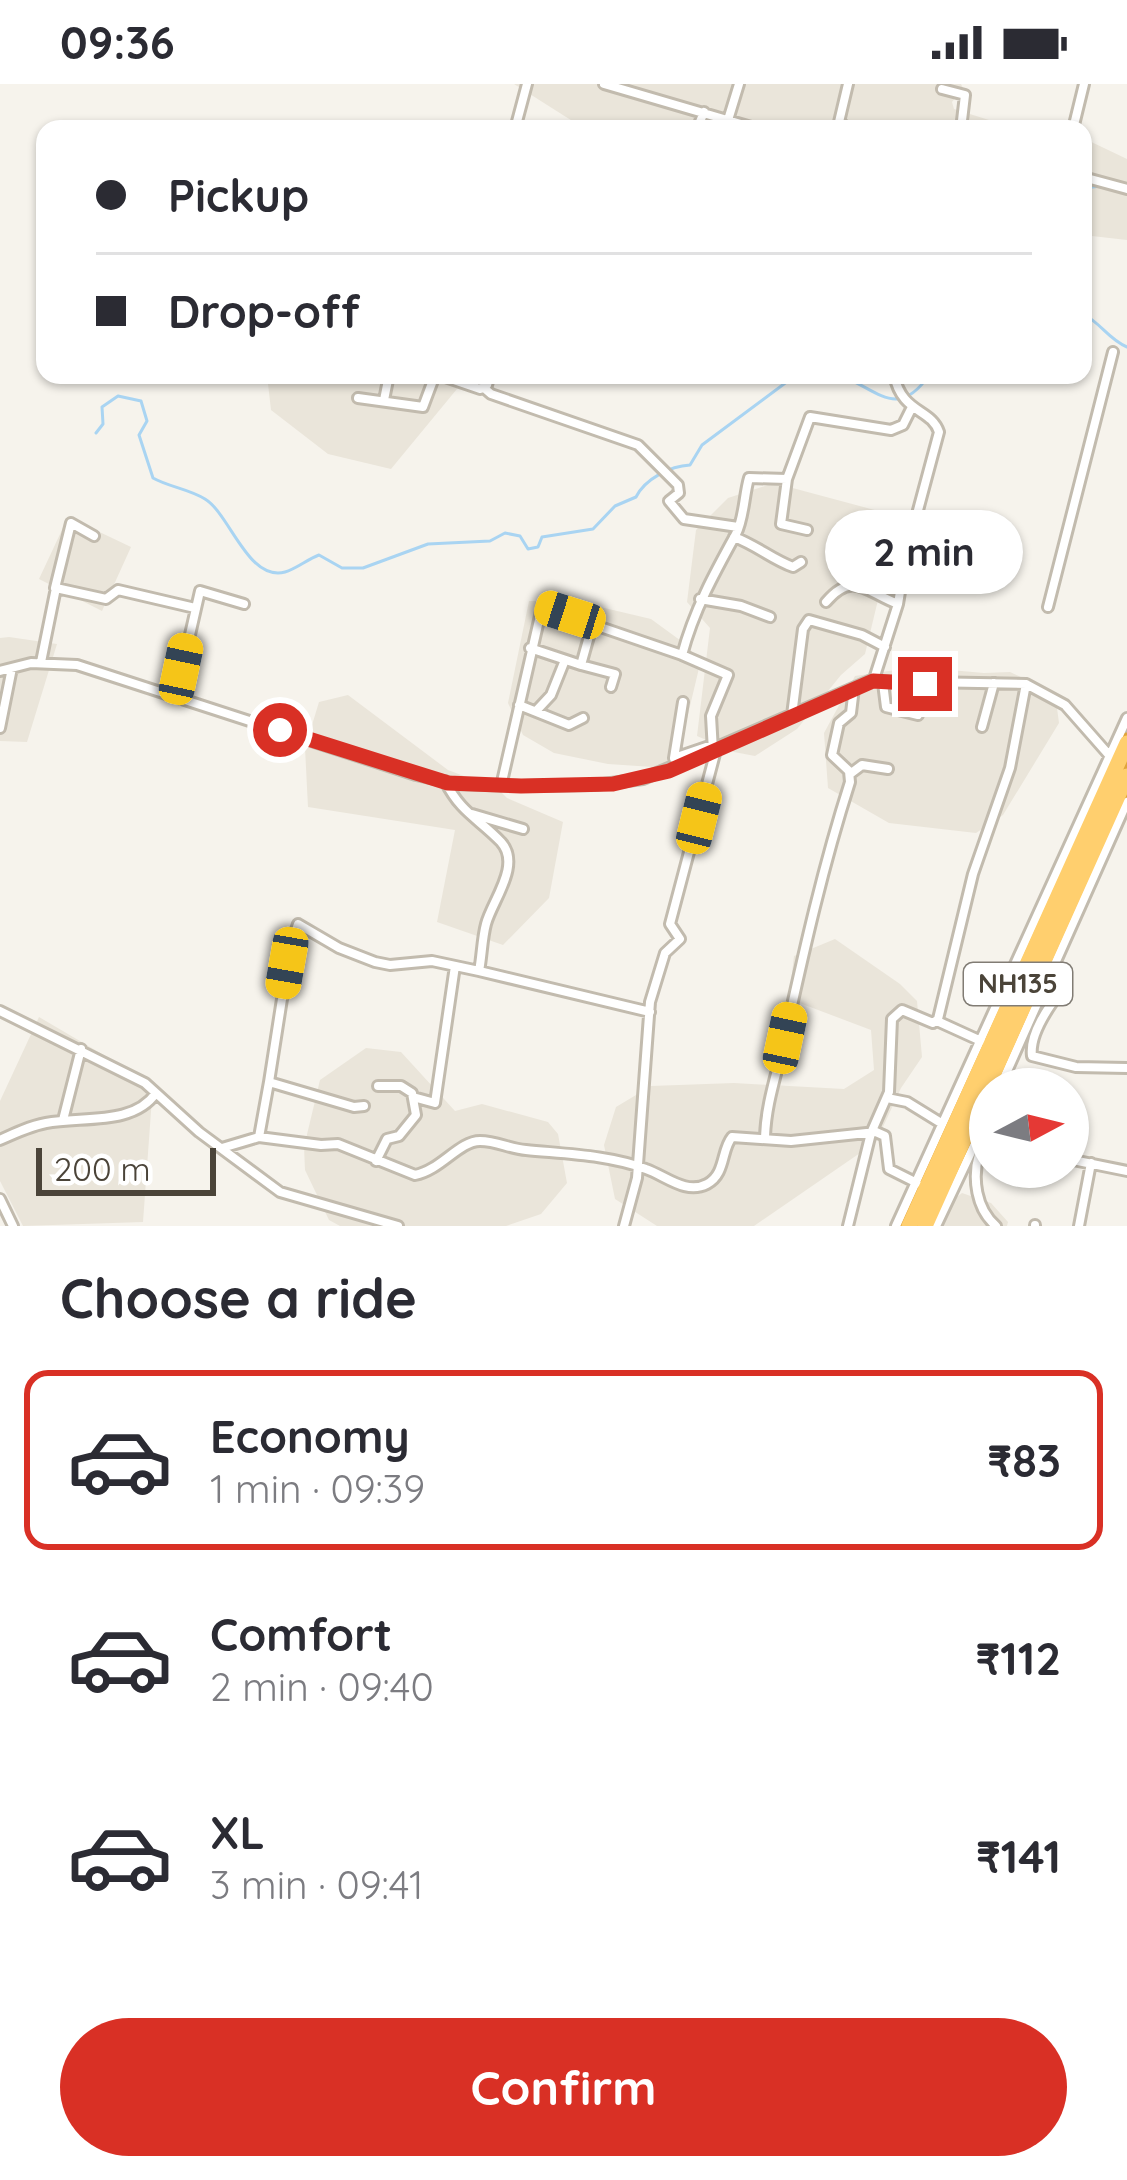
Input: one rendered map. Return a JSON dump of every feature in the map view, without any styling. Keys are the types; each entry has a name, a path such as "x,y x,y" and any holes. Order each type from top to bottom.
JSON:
{"highway":[{"name":"NH135","path":"909,1226 1127,742"},
{"name":"NH135","path":"925,1226 1127,776"}],"street":[{"path":"517,120 527,84"},
{"path":"604,84 723,120"},
{"path":"733,120 740,84"},
{"path":"839,120 848,84"},
{"path":"1075,120 1084,84"},
{"path":"943,89 965,95 962,120"},
{"path":"701,120 704,112"},
{"path":"1092,180 1127,189"},
{"path":"1048,607 1113,352"},
{"path":"384,400 387,384"},
{"path":"358,398 423,407 433,384"},
{"path":"470,384 638,445 679,493 669,501 684,519 736,532 775,562 794,567 801,562"},
{"path":"484,388 486,384"},
{"path":"896,384 911,409 935,422 938,432 878,682 886,706 918,715"},
{"path":"807,530 782,524 787,479 810,417 891,430 903,425 911,409"},
{"path":"682,655 700,598 736,532 749,478 787,479"},
{"path":"41,662 70,523 94,536"},
{"path":"855,554 904,572"},
{"path":"826,602 842,585 854,582 898,604"},
{"path":"55,588 106,599 118,590 195,608"},
{"path":"176,696 202,590 244,604"},
{"path":"700,598 770,616"},
{"path":"502,783 542,607 728,674 712,712 714,748 670,924 679,942 665,953 650,1012 637,1166 624,1226"},
{"path":"792,715 802,629 809,620 885,646"},
{"path":"581,665 593,622"},
{"path":"530,648 615,674 611,687"},
{"path":"537,711 551,694 565,660"},
{"path":"0,670 41,662 77,665 416,775 444,780 628,782 669,771 854,688 878,682 1026,684 1065,704 1109,755"},
{"path":"0,728 13,667"},
{"path":"982,727 994,683"},
{"path":"937,1022 970,883 1010,768 1026,684"},
{"path":"850,774 832,755 839,723 851,712 854,688"},
{"path":"683,702 674,758 714,748"},
{"path":"519,705 569,725 583,718"},
{"path":"896,1226 1127,718"},
{"path":"765,1137 766,1104 850,774 862,765 888,769"},
{"path":"444,780 460,809 523,829"},
{"path":"1008,1068 1127,802"},
{"path":"471,814 480,828 501,842 508,858 506,876 486,926 479,971"},
{"path":"259,1137 297,925 375,962 427,960 455,965 650,1012"},
{"path":"378,1086 403,1086 413,1097 435,1103 455,965"},
{"path":"1030,1052 1063,988"},
{"path":"0,1011 145,1083 280,1192 398,1226"},
{"path":"848,1226 871,1133 887,1098 892,1019 910,1011 981,1040"},
{"path":"1018,1046 1034,1058 1068,1066 1127,1068"},
{"path":"63,1120 81,1049"},
{"path":"269,1082 364,1106"},
{"path":"0,1140 35,1125 125,1114 148,1104 156,1093"},
{"path":"376,1161 386,1139 399,1136 415,1119 413,1097"},
{"path":"887,1098 907,1102 942,1124"},
{"path":"222,1148 259,1137 338,1144 416,1174 476,1141 637,1166 687,1188 704,1186 719,1174 730,1138 790,1141 871,1133 885,1136 889,1169 917,1184"},
{"path":"936,1226 969,1156"},
{"path":"1079,1226 1091,1163 1127,1171"},
{"path":"977,1188 988,1221 996,1226"},
{"path":"0,1199 14,1226"}],"shaded area":[{"path":"514,84 961,84 952,102 954,109 989,120 571,120"},
{"path":"1092,142 1127,159 1127,240 1092,236"},
{"path":"268,384 461,384 391,469 328,454 271,410"},
{"path":"774,483 882,512 890,530 890,550 865,654 841,675 797,729 755,756 697,736 710,628 687,602 696,530 728,498"},
{"path":"68,517 131,547 102,611 39,579"},
{"path":"529,601 575,601 651,619 688,646 700,664 680,748 668,768 608,764 554,753 523,735 508,703"},
{"path":"0,638 57,644 27,742 0,741"},
{"path":"916,667 1010,672 1055,693 1059,723 1003,815 976,833 889,823 828,788 824,733 855,676"},
{"path":"348,695 448,770 563,822 549,898 503,945 437,922 455,830 308,807 305,748 319,702"},
{"path":"835,939 917,1001 922,1057 901,1088 876,1142 754,1226 657,1226 615,1199 604,1145 616,1107 651,1086 734,1083 844,1089 874,1070 871,1030 789,999 794,956"},
{"path":"39,1017 153,1084 143,1222 23,1226 0,1181 0,1101"},
{"path":"366,1048 401,1052 455,1111 482,1104 548,1122 558,1134 567,1183 541,1214 506,1226 340,1226 329,1220 305,1170 304,1147 320,1080"},
{"path":"962,1193 991,1203 1007,1226 920,1226"}],"waterway":[{"path":"1092,187 1102,186"},
{"path":"1092,320 1127,347"},
{"path":"96,433 103,424 102,407 118,396 141,401 147,421 139,435 153,478 205,499 260,567 285,572 319,555 342,568 363,568 428,544 490,541 505,533 520,536 528,549 538,547 542,537 593,529 652,479 690,465 702,445 784,384"},
{"path":"858,384 895,399 906,397 921,384"}],"route":[{"path":"280,730 448,783 613,784 669,771 873,681 925,684"}]}
